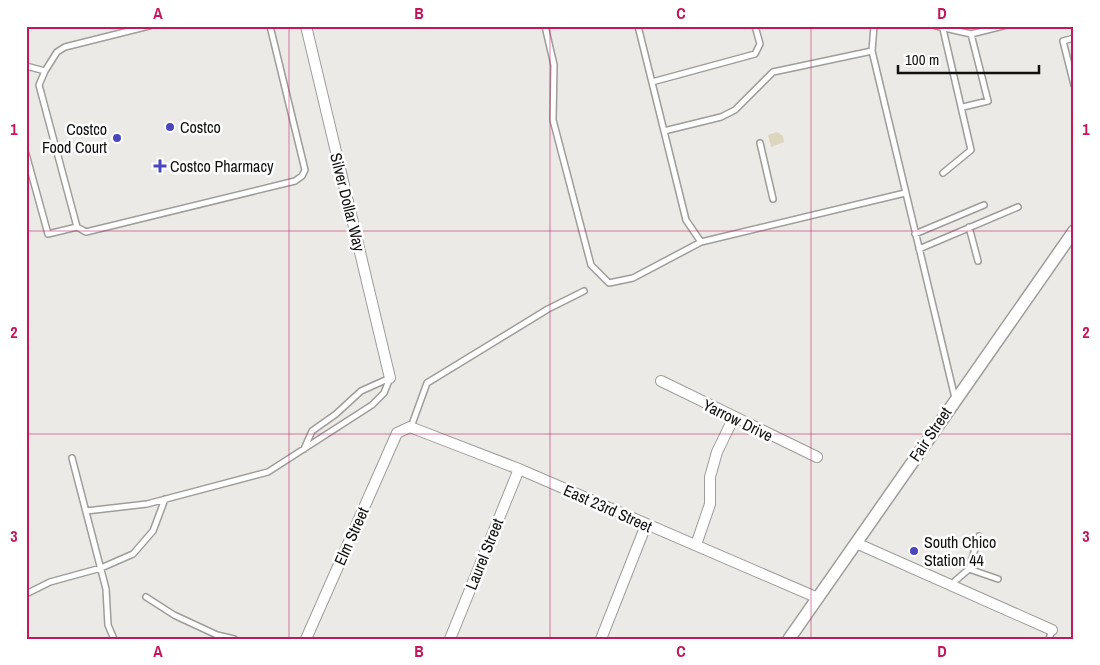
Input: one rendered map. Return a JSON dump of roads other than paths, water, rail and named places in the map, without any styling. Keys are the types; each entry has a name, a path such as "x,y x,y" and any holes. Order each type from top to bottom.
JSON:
{"street":[{"name":"Silver Dollar Way","path":"306,26 390,378"},
{"name":"Fair Street","path":"789,639 1074,231"},
{"name":"Yarrow Drive","path":"661,381 816,458"},
{"path":"696,545 710,504 710,477 714,460 734,417"},
{"name":"Elm Street","path":"306,639 397,432 411,427"},
{"name":"East 23rd Street","path":"411,427 519,469 818,598"},
{"name":"Laurel Street","path":"450,639 519,469"},
{"path":"601,639 646,525"},
{"path":"856,543 952,586 1051,634"}],"lane":[{"path":"77,227 39,85 57,52 65,47 150,26"},
{"path":"26,154 48,234 77,227 86,232 295,181 302,176 305,170 270,26"},
{"path":"545,26 554,65 553,120 590,265 609,283 633,278 702,242 905,192"},
{"path":"638,26 686,220 702,242"},
{"path":"652,82 755,54 760,44 755,26"},
{"path":"874,26 872,51 955,399"},
{"path":"936,26 971,34 1003,26"},
{"path":"943,29 963,107 971,150 943,173"},
{"path":"963,107 988,101 971,34"},
{"path":"1074,38 1063,41 1074,85"},
{"path":"664,131 721,117 735,110 773,72 872,51"},
{"path":"26,66 45,71"},
{"path":"760,143 773,199"},
{"path":"915,234 984,206"},
{"path":"919,248 1018,206"},
{"path":"969,228 978,261"},
{"path":"411,427 427,383 548,309 584,291"},
{"path":"303,450 312,431 336,414 361,391 390,378"},
{"path":"86,511 146,504 268,472 372,405 384,393 390,378"},
{"path":"72,458 106,589 108,625 114,639"},
{"path":"26,594 50,582 101,568 133,554 154,531 165,499"},
{"path":"952,586 954,581 969,569 979,536"},
{"path":"969,569 998,579"},
{"path":"146,597 174,615 217,635 234,639"}],"place":[{"name":"Costco","path":"170,127"},
{"name":"Costco Food Court","path":"117,138"},
{"name":"Costco Pharmacy","path":"160,166"},
{"name":"South Chico Station 44","path":"914,551"}]}
